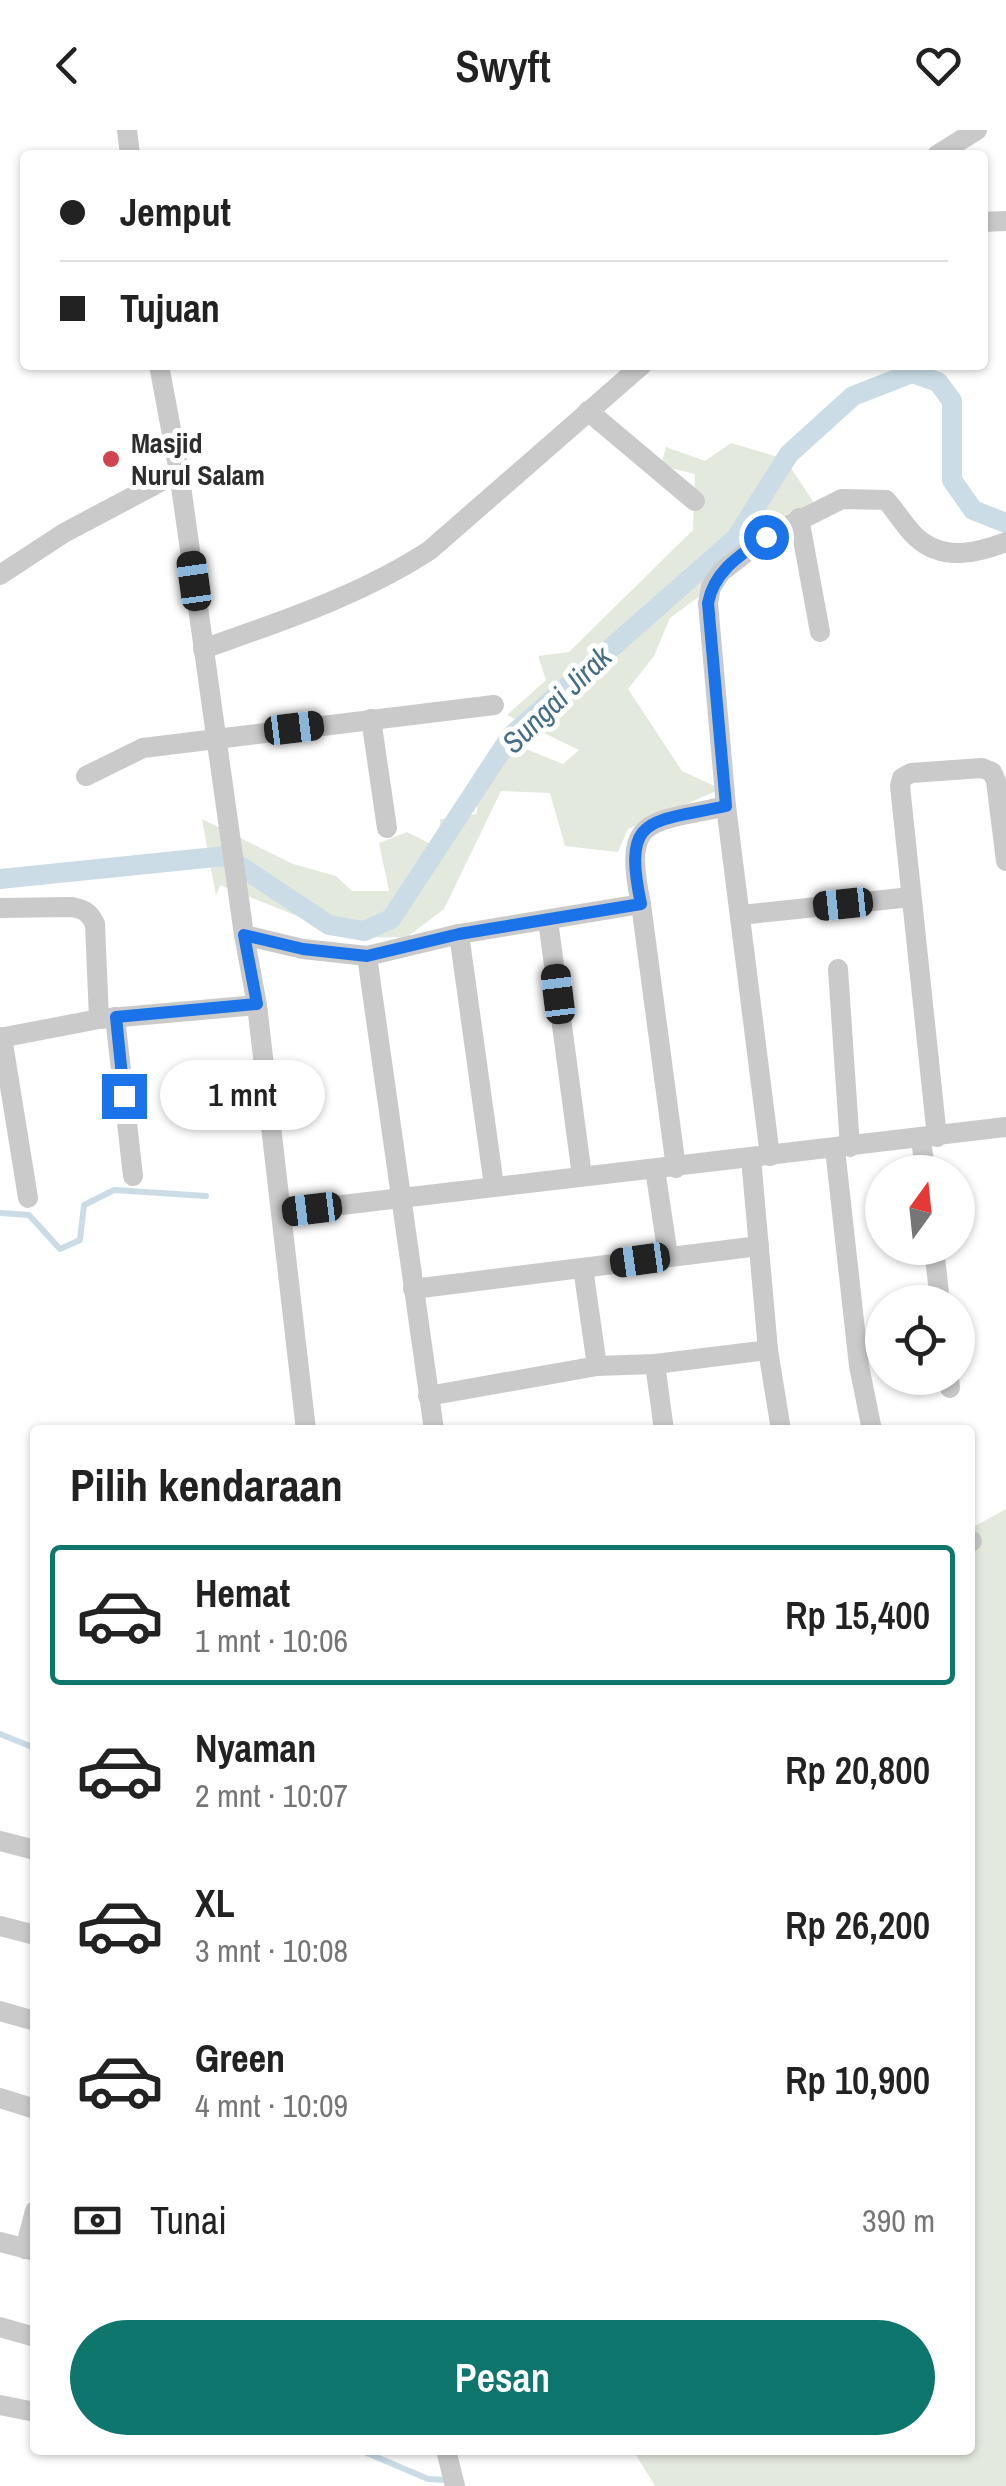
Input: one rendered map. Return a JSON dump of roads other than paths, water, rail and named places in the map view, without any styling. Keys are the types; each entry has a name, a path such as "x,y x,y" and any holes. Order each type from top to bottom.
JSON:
{"street":[{"path":"945,150 976,130"},
{"path":"160,370 179,472 257,1004 305,1425"},
{"path":"203,650 301,613 409,564 636,370"},
{"path":"588,410 696,501"},
{"path":"0,575 64,533 179,472"},
{"path":"780,1425 768,1350 760,1246 760,1157 741,914 726,806 708,603 711,588 721,572 741,554 799,518 842,499 886,500 917,539 944,552 972,555 1006,542"},
{"path":"799,518 820,632"},
{"path":"86,776 143,748 494,706"},
{"path":"371,720 387,828"},
{"path":"927,1155 929,1138 902,778 911,772 982,768 992,772 1006,861"},
{"path":"668,1256 665,1169 634,847 640,834 659,822 726,806"},
{"path":"741,914 912,897"},
{"path":"244,935 303,949 367,956 459,934 641,904"},
{"path":"0,908 84,909 95,924 133,1176"},
{"path":"548,920 582,1176"},
{"path":"459,934 494,1186"},
{"path":"367,956 433,1425"},
{"path":"838,969 843,1148 860,1366 871,1425"},
{"path":"28,1198 1,1038 107,1018 257,1004"},
{"path":"282,1212 1006,1127"},
{"path":"413,1289 760,1246"},
{"path":"583,1268 597,1366"},
{"path":"428,1396 597,1366 655,1364 768,1350"},
{"path":"655,1364 663,1425"},
{"path":"0,1841 30,1849"},
{"path":"0,1926 30,1934"},
{"path":"0,2012 30,2020"},
{"path":"0,2098 30,2107"},
{"path":"0,2242 30,2250"},
{"path":"0,2327 30,2336"},
{"path":"0,2404 30,2411"},
{"path":"447,2455 455,2486"}],"waterway":[{"name":"Sungai Jirak","path":"0,879 225,856 329,925 364,931 391,919 511,736 736,538 789,454 853,396 912,373 938,382 952,401 952,480 973,510 1006,523"},
{"path":"0,1213 29,1215 60,1249 80,1240 84,1205 114,1190 206,1196"},
{"path":"0,1734 30,1746"},
{"path":"372,2455 428,2479 448,2480"}],"place":[{"name":"Masjid Nurul Salam","path":"111,459"}]}
